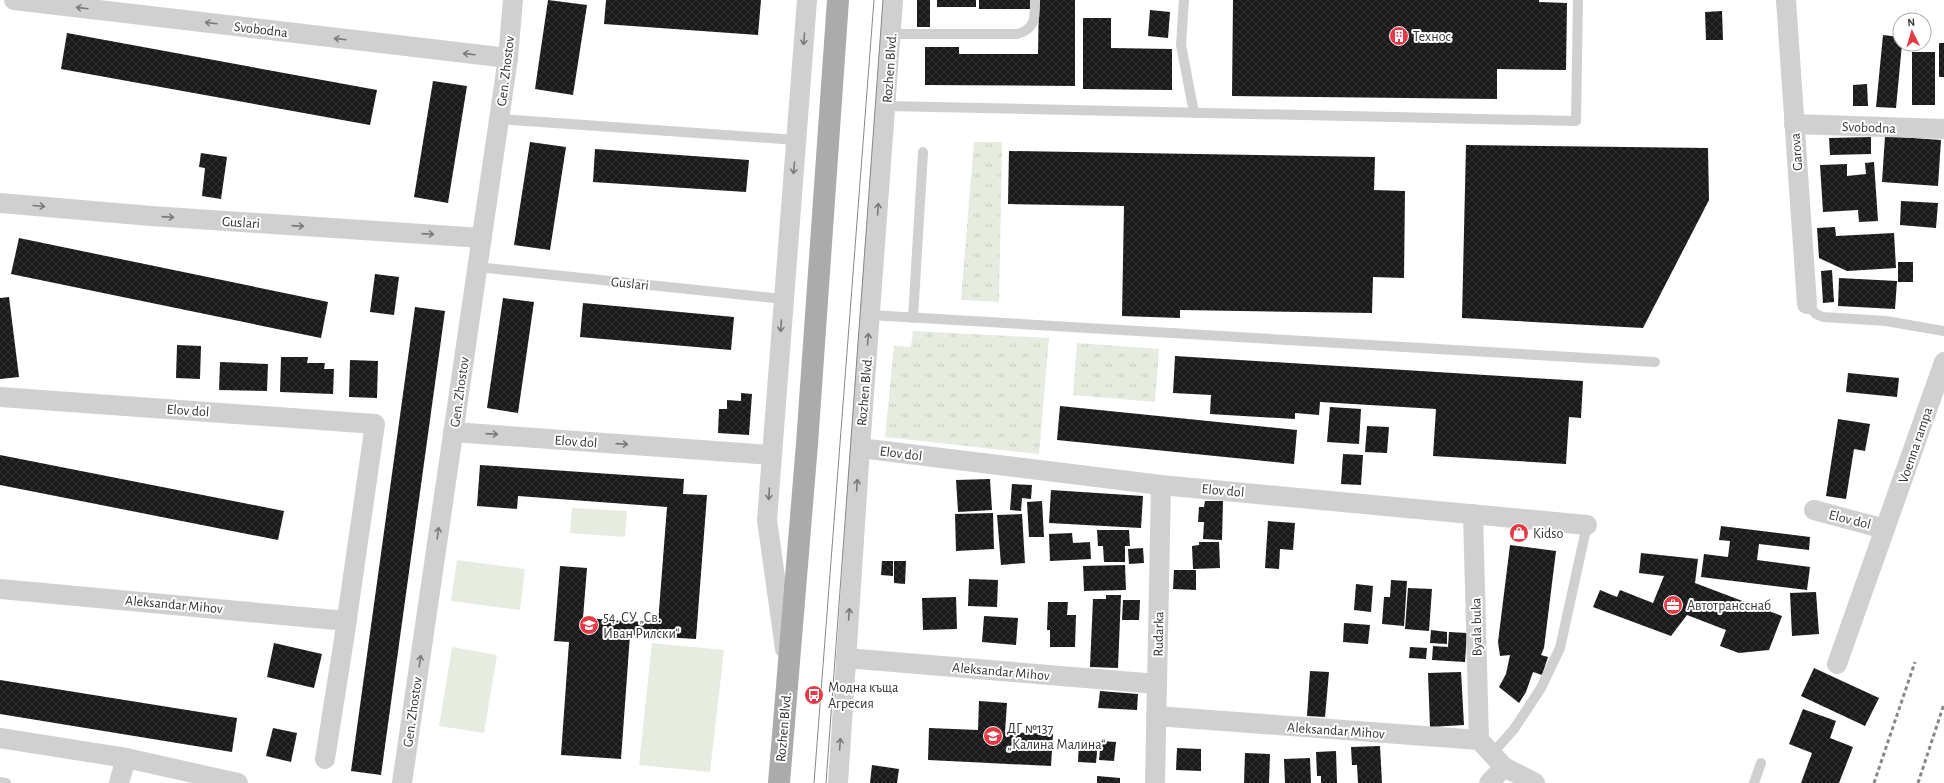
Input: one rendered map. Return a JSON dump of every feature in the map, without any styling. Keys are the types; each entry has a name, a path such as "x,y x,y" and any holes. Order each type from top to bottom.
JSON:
{"main road":[{"name":"Rozhen Blvd.","path":"779,783 807,436 838,0"}],"street":[{"name":"Svobodna","path":"14,0 508,58"},
{"name":"Gen. Zhostov","path":"402,783 508,58 513,0"},
{"name":"Rozhen Blvd.","path":"788,670 767,520 807,0"},
{"name":"Rozhen Blvd.","path":"838,783 860,448 894,0"},
{"name":"Garova","path":"1786,0 1807,304"},
{"name":"Svobodna","path":"1794,124 1944,129"},
{"name":"Guslari","path":"0,203 151,216 482,238"},
{"name":"Voenna rampa","path":"1837,664 1944,362"},
{"name":"Elov dol","path":"0,397 375,424 347,621"},
{"name":"Elov dol","path":"453,432 771,455"},
{"name":"Elov dol","path":"860,448 1161,485 1587,525"},
{"name":"Rudarka","path":"1155,783 1161,485"},
{"name":"Elov dol","path":"1814,510 1885,529"},
{"name":"Byala buka","path":"1473,514 1492,754"},
{"name":"Aleksandar Mihov","path":"0,589 347,621"},
{"path":"325,759 347,621"},
{"name":"Aleksandar Mihov","path":"846,658 1157,684"},
{"name":"Aleksandar Mihov","path":"1156,716 1492,754"},
{"path":"0,738 126,758 238,783"},
{"path":"1488,783 1492,754 1531,782"},
{"path":"119,783 126,758"}],"lane":[{"path":"891,34 1017,34 1026,32 1033,24 1035,15 1035,0"},
{"path":"1184,0 1181,45 1194,113"},
{"path":"886,106 1576,121 1578,0"},
{"path":"499,119 796,140"},
{"path":"913,318 924,152"},
{"name":"Guslari","path":"477,268 783,298"},
{"path":"1807,304 1816,314 1823,318 1909,323 1944,331"},
{"path":"870,315 1655,362"},
{"path":"1492,754 1514,728 1541,688 1560,648 1587,525"},
{"path":"1754,783 1761,763"},
{"path":"0,782 6,783"}],"green space":[{"path":"974,142 1002,142 999,302 961,300"},
{"path":"913,331 1049,338 1039,454 885,437 894,346 911,347"},
{"path":"1077,343 1159,349 1155,402 1073,395"},
{"path":"572,508 627,511 625,537 570,533"},
{"path":"457,560 525,569 520,610 451,601"},
{"path":"652,643 724,650 710,772 639,765"},
{"path":"452,647 497,655 484,733 439,726"}],"building":[{"path":"548,0 587,5 573,95 535,89"},
{"path":"606,0 761,0 758,35 604,24"},
{"path":"917,0 930,0 930,27 917,27"},
{"path":"937,0 976,0 976,7 937,7"},
{"path":"979,0 1031,0 1031,9 979,9"},
{"path":"1039,0 1075,0 1075,86 925,85 925,47 959,47 959,54 1038,54"},
{"name":"Технос","path":"1233,0 1539,0 1539,2 1567,3 1566,70 1497,69 1497,99 1232,96"},
{"path":"1150,10 1170,12 1168,38 1148,36"},
{"path":"1722,11 1723,40 1706,40 1705,12"},
{"path":"1083,18 1111,18 1111,48 1172,49 1172,90 1083,89"},
{"path":"67,33 377,90 370,125 61,69"},
{"path":"1883,35 1892,36 1892,52 1901,52 1896,108 1876,107"},
{"path":"1939,43 1944,43 1944,77 1939,77"},
{"path":"1912,52 1935,52 1935,105 1912,105"},
{"path":"433,81 467,86 448,203 414,197"},
{"path":"1867,84 1868,106 1853,106 1853,85"},
{"path":"1885,136 1941,140 1938,186 1882,182"},
{"path":"1871,137 1871,154 1830,155 1829,138"},
{"path":"530,142 566,147 550,250 514,245"},
{"path":"1466,145 1708,148 1709,200 1643,328 1462,318"},
{"path":"595,149 749,160 746,192 593,182"},
{"path":"1009,151 1375,157 1374,190 1405,191 1404,278 1373,277 1372,313 1180,310 1180,318 1122,316 1124,206 1008,204"},
{"path":"201,153 227,157 221,199 202,196 205,168 199,167"},
{"path":"1874,162 1878,221 1859,222 1858,210 1823,212 1820,165 1847,164 1847,176 1866,174 1865,163"},
{"path":"1901,201 1938,203 1936,228 1900,225"},
{"path":"1835,227 1836,236 1894,233 1896,268 1847,271 1819,258 1817,228"},
{"path":"19,238 328,302 321,338 11,274"},
{"path":"1898,262 1913,262 1913,282 1898,282"},
{"path":"1832,270 1834,302 1823,303 1821,271"},
{"path":"375,274 399,277 394,315 370,312"},
{"path":"1839,278 1897,281 1895,309 1838,306"},
{"path":"9,297 19,377 0,379 0,298"},
{"path":"503,298 534,302 518,413 487,408"},
{"path":"583,303 734,317 731,350 580,337"},
{"path":"415,307 445,311 381,775 351,771"},
{"path":"177,345 201,346 200,379 176,378"},
{"path":"1175,356 1583,381 1581,418 1569,417 1566,464 1433,456 1436,409 1320,402 1319,415 1295,413 1295,419 1210,414 1211,395 1173,393"},
{"path":"281,357 308,357 307,363 325,363 324,369 334,369 333,394 280,392"},
{"path":"350,360 378,361 377,398 349,397"},
{"path":"220,362 268,364 267,391 219,390"},
{"path":"1848,373 1899,378 1897,397 1846,392"},
{"path":"741,393 752,394 749,435 718,433 719,409 727,409 727,400 741,401"},
{"path":"1060,406 1297,430 1294,464 1057,440"},
{"path":"1330,407 1361,409 1359,444 1327,442"},
{"path":"1838,419 1870,424 1865,451 1854,449 1846,499 1826,496"},
{"path":"1367,426 1389,427 1387,453 1365,452"},
{"path":"1343,454 1363,455 1361,485 1341,484"},
{"path":"0,455 284,511 278,540 0,485"},
{"path":"480,465 684,479 683,494 707,495 696,639 630,635 621,759 561,755 569,642 554,641 560,566 587,568 583,618 658,623 667,507 518,496 517,509 477,506"},
{"path":"990,479 992,510 958,512 956,480"},
{"path":"1012,484 1032,485 1031,499 1022,498 1021,511 1010,510"},
{"path":"1051,490 1143,496 1141,528 1049,523"},
{"path":"1042,501 1044,537 1029,537 1027,502"},
{"path":"1205,501 1223,501 1222,540 1203,539 1204,522 1198,522 1199,507 1204,507"},
{"path":"993,513 994,549 956,551 955,514"},
{"path":"1022,514 1025,563 1001,565 997,515"},
{"path":"1268,521 1295,523 1293,550 1280,549 1279,569 1265,568"},
{"path":"1721,526 1810,537 1809,550 1759,544 1757,560 1810,567 1807,590 1701,577 1704,554 1728,557 1730,541 1719,540"},
{"path":"1097,530 1129,530 1130,546 1125,546 1125,562 1104,562 1103,546 1098,546"},
{"path":"1072,533 1073,543 1090,542 1091,559 1050,561 1049,534"},
{"path":"1199,542 1219,542 1220,568 1193,569 1192,546 1199,545"},
{"path":"1510,545 1556,551 1544,648 1541,655 1548,657 1542,675 1533,672 1526,692 1519,703 1499,687 1506,674 1510,655 1500,656 1498,642"},
{"path":"1143,548 1144,563 1129,564 1128,549"},
{"name":"Автотрансснаб","path":"1641,553 1698,559 1695,583 1782,616 1769,650 1739,653 1720,646 1726,630 1687,615 1671,636 1593,607 1600,590 1617,597 1620,590 1653,603 1664,576 1639,573"},
{"path":"882,561 893,561 893,576 881,575"},
{"path":"894,561 906,561 905,584 894,583"},
{"path":"1125,565 1126,590 1084,591 1083,566"},
{"path":"1174,570 1196,570 1196,590 1173,589"},
{"path":"969,579 998,580 997,607 968,606"},
{"path":"1391,580 1407,581 1404,626 1382,624 1384,597 1390,597"},
{"path":"1356,584 1373,586 1371,612 1354,610"},
{"path":"1408,588 1432,589 1429,631 1405,629"},
{"path":"1816,592 1819,634 1792,636 1790,593"},
{"path":"1106,595 1121,595 1118,668 1090,667 1093,599 1106,599"},
{"path":"956,597 957,629 923,630 922,598"},
{"path":"1123,600 1140,600 1139,620 1122,620"},
{"path":"1048,602 1068,602 1067,615 1076,615 1075,647 1050,647 1050,630 1047,630"},
{"path":"984,616 1018,618 1016,645 982,642"},
{"path":"1344,623 1370,625 1368,644 1343,642"},
{"path":"1431,630 1447,632 1447,644 1430,643"},
{"path":"1449,632 1467,633 1465,662 1432,660 1433,646 1448,647"},
{"path":"274,643 322,654 314,688 267,677"},
{"path":"1410,647 1427,648 1426,659 1409,658"},
{"path":"1814,668 1879,698 1865,726 1801,696"},
{"path":"1310,671 1329,672 1325,717 1307,716"},
{"path":"1461,672 1464,725 1430,727 1428,673"},
{"path":"0,680 237,718 232,752 0,714"},
{"path":"1100,691 1138,694 1137,710 1098,708"},
{"path":"979,701 1007,703 1005,732 1053,734 1051,766 928,760 929,728 978,730"},
{"path":"1803,709 1836,721 1830,738 1853,747 1839,783 1801,783 1812,753 1789,744"},
{"path":"273,728 297,733 291,762 266,756"},
{"path":"1079,740 1098,741 1096,763 1078,762"},
{"path":"1101,741 1116,742 1114,761 1099,760"},
{"path":"1380,746 1382,783 1358,783 1357,765 1352,765 1351,747"},
{"path":"1177,748 1201,749 1201,771 1176,770"},
{"path":"1336,751 1337,783 1321,783 1321,776 1317,776 1316,752"},
{"path":"1245,753 1270,754 1269,783 1244,783"},
{"path":"1310,758 1311,783 1285,783 1284,759"},
{"path":"872,765 899,769 897,783 870,783"},
{"path":"1097,776 1120,778 1120,783 1097,783"}],"tram line":[{"path":"814,783 874,0"},
{"path":"826,783 883,0"}],"railway":[{"path":"1874,783 1915,662"},
{"path":"1918,783 1944,704"}],"place":[{"name":"Технос","path":"1399,36"},
{"name":"Kidso","path":"1519,533"},
{"name":"Автотрансснаб","path":"1673,605"},
{"name":"54. СУ „Св. Иван Рилски“","path":"589,625"},
{"name":"Модна къща Агресия","path":"814,695"},
{"name":"ДГ №137 „Калина Малина“","path":"993,736"}]}
